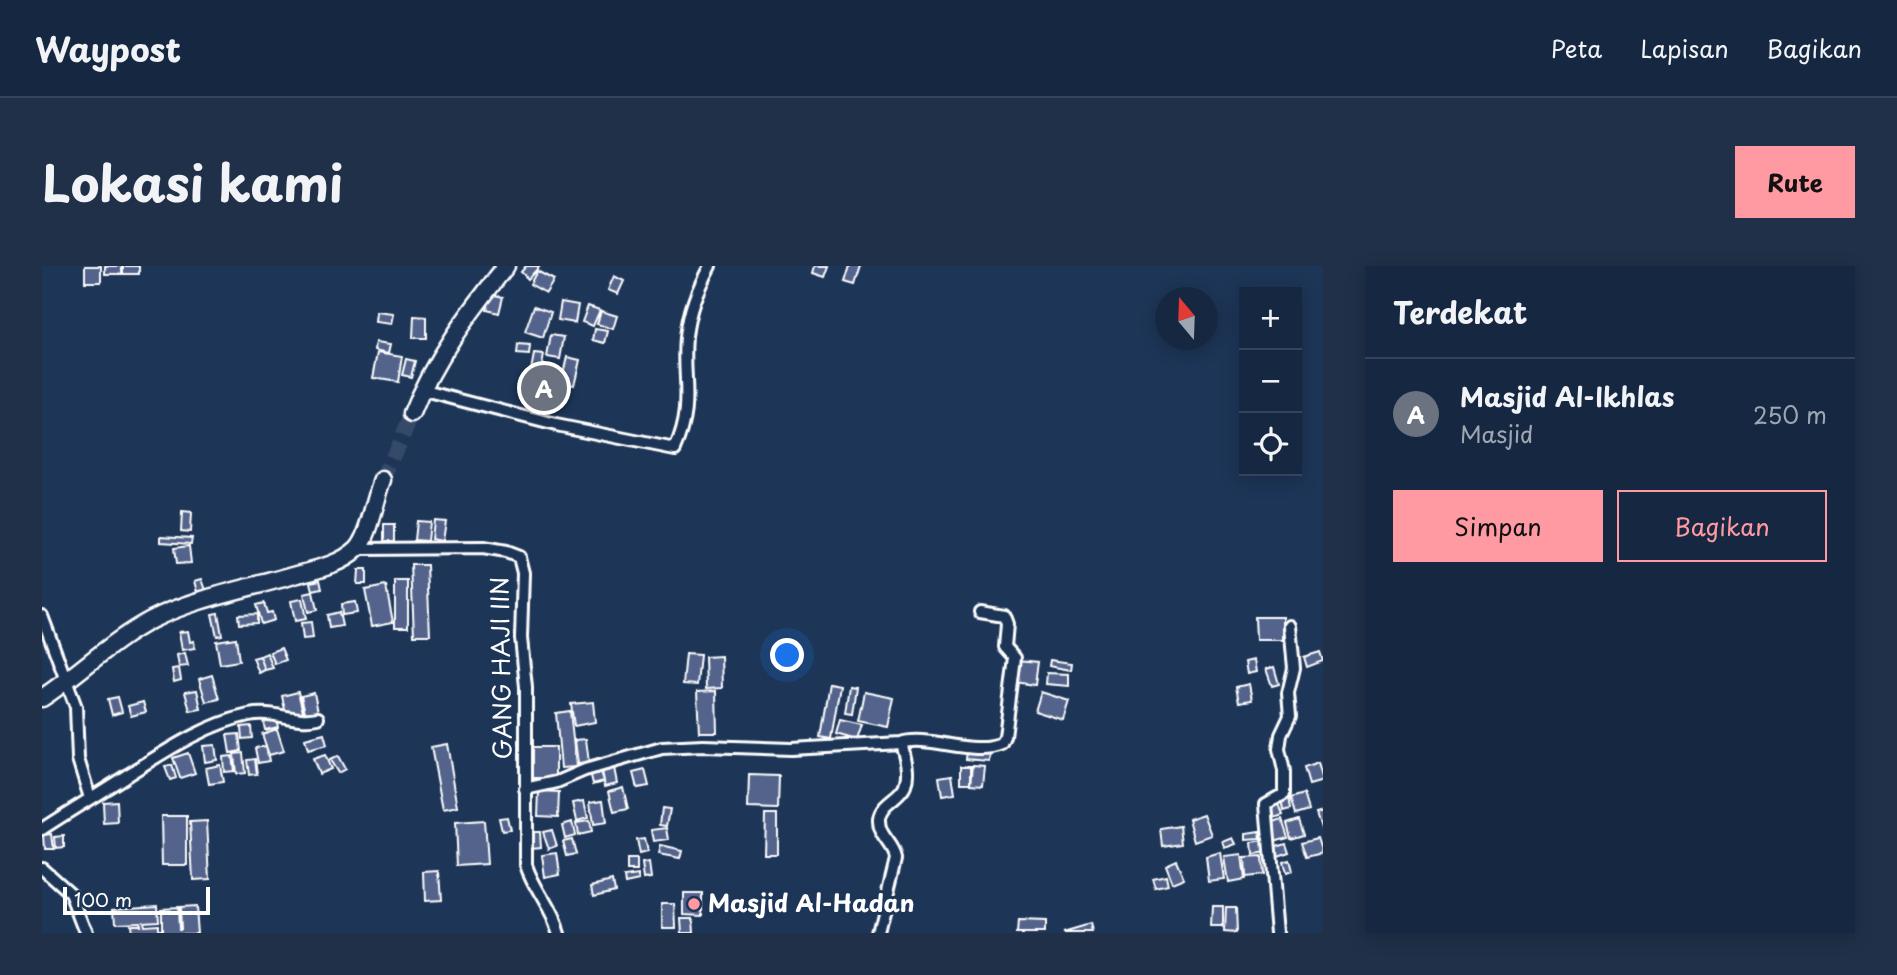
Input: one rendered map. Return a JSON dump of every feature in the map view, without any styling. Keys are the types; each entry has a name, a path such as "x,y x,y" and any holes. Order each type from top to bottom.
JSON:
{"street":[{"path":"412,414 421,390 472,308 506,266"},
{"path":"421,390 556,425 675,449 684,428 687,405 686,338 694,296 710,266"},
{"path":"42,698 125,635 152,620 196,604 320,568 337,562 358,549 364,540 383,480"},
{"name":"GANG HAJI IIN","path":"358,549 483,548 506,552 519,558 523,573 521,638 526,687 526,864 531,883 551,913 559,933"},
{"path":"525,789 556,782 585,770 662,748 703,746 791,749 915,741 957,746 990,747 1002,744 1015,659 1005,647 1007,624 1004,617 980,612"},
{"path":"42,615 76,707 78,759 90,798"},
{"path":"1277,933 1266,804 1284,794 1284,771 1279,748 1281,735 1290,716 1287,693 1294,668 1290,626"},
{"path":"42,829 162,753 233,719 265,712 302,720 318,718"},
{"path":"878,933 896,858 894,849 883,839 879,819 884,807 902,792 906,785 906,758 901,743"},
{"path":"42,867 71,894 86,933"}],"building":[{"path":"85,266 101,266 101,282 85,282"},
{"path":"105,266 122,266 122,274 105,274"},
{"path":"123,266 139,266 139,274 123,274"},
{"path":"526,266 540,266 528,279 521,272"},
{"path":"815,266 829,266 825,277 813,273"},
{"path":"850,266 861,266 855,285 845,282"},
{"path":"537,271 554,280 546,293 530,284"},
{"path":"614,276 624,281 618,294 608,290"},
{"path":"491,294 503,297 499,313 487,310"},
{"path":"561,302 578,305 575,323 558,320"},
{"path":"534,306 551,312 543,338 525,332"},
{"path":"588,306 600,310 593,326 582,322"},
{"path":"601,311 617,316 613,329 597,324"},
{"path":"377,312 394,314 392,324 376,322"},
{"path":"414,316 426,317 426,338 413,338"},
{"path":"595,329 608,331 605,343 593,340"},
{"path":"551,335 564,337 560,359 547,357"},
{"path":"376,342 391,344 389,353 375,350"},
{"path":"518,345 530,346 529,355 517,354"},
{"path":"378,352 402,356 398,382 373,378"},
{"path":"534,354 544,355 541,371 531,370"},
{"path":"567,357 580,360 574,385 561,382"},
{"path":"406,359 415,361 411,377 402,375"},
{"path":"534,379 555,382 554,396 533,394"},
{"path":"182,512 191,513 190,532 181,531"},
{"path":"433,520 445,521 442,541 431,539"},
{"path":"416,521 429,522 427,541 414,540"},
{"path":"384,525 394,525 394,541 384,541"},
{"path":"161,536 192,538 191,544 161,542"},
{"path":"189,546 191,563 176,564 174,548"},
{"path":"411,565 427,565 430,635 414,635"},
{"path":"358,570 366,570 366,584 357,584"},
{"path":"202,579 208,596 200,599 195,581"},
{"path":"320,580 322,589 313,591 311,582"},
{"path":"395,581 408,581 408,627 395,627"},
{"path":"386,586 393,622 372,626 365,590"},
{"path":"313,592 317,610 308,612 304,594"},
{"path":"302,599 306,619 295,621 291,601"},
{"path":"355,602 357,613 342,615 341,604"},
{"path":"264,603 267,613 272,612 274,620 261,624 256,605"},
{"path":"339,612 342,626 329,628 327,615"},
{"path":"218,613 222,635 217,636 212,614"},
{"path":"257,614 257,623 239,624 238,615"},
{"path":"1255,617 1283,617 1283,640 1256,640"},
{"path":"311,622 313,638 303,639 301,623"},
{"path":"188,631 190,642 194,641 195,648 182,650 179,632"},
{"path":"236,638 239,661 220,664 216,641"},
{"path":"281,648 286,660 275,664 270,652"},
{"path":"1320,652 1323,661 1307,667 1304,657"},
{"path":"185,653 188,666 179,667 177,655"},
{"path":"267,653 273,668 265,670 260,656"},
{"path":"686,654 700,655 697,685 683,684"},
{"path":"260,656 265,670 259,673 253,658"},
{"path":"721,656 722,688 706,689 705,657"},
{"path":"1018,660 1038,662 1035,685 1015,682"},
{"path":"1050,660 1072,663 1071,670 1049,666"},
{"path":"1254,660 1256,672 1247,674 1245,662"},
{"path":"1274,667 1279,684 1272,686 1266,669"},
{"path":"179,668 181,680 174,682 172,669"},
{"path":"1047,673 1069,674 1069,686 1046,684"},
{"path":"212,675 219,699 206,702 199,679"},
{"path":"829,683 840,685 831,739 820,737"},
{"path":"1249,684 1252,700 1239,702 1236,687"},
{"path":"849,686 856,687 852,714 845,713"},
{"path":"197,690 201,709 190,711 185,692"},
{"path":"716,691 717,732 699,732 697,692"},
{"path":"298,692 303,712 286,715 282,696"},
{"path":"864,692 894,698 888,727 858,721"},
{"path":"1041,692 1069,701 1063,720 1035,711"},
{"path":"314,693 318,712 306,716 301,696"},
{"path":"118,697 122,712 112,715 108,699"},
{"path":"143,702 146,712 131,716 128,706"},
{"path":"593,702 595,722 574,726 571,704"},
{"path":"570,711 576,767 561,768 556,713"},
{"path":"276,717 278,727 265,730 263,720"},
{"path":"840,720 862,725 857,740 836,734"},
{"path":"251,726 252,738 242,739 241,727"},
{"path":"277,729 284,751 269,755 262,734"},
{"path":"239,734 241,751 230,753 227,735"},
{"path":"324,734 327,745 308,750 305,739"},
{"path":"586,739 589,763 578,764 575,740"},
{"path":"447,744 458,807 443,810 431,747"},
{"path":"215,745 217,760 205,762 203,746"},
{"path":"266,746 269,761 258,763 255,748"},
{"path":"530,747 556,747 556,778 530,778"},
{"path":"967,751 990,753 989,761 966,759"},
{"path":"188,753 195,773 180,778 173,758"},
{"path":"243,753 245,773 236,774 234,754"},
{"path":"325,755 331,769 319,774 313,759"},
{"path":"232,756 234,771 224,772 223,757"},
{"path":"338,756 345,769 338,773 330,760"},
{"path":"255,759 257,774 249,775 247,760"},
{"path":"1318,763 1323,781 1309,785 1304,768"},
{"path":"172,765 176,778 170,780 165,767"},
{"path":"220,765 223,782 209,784 206,768"},
{"path":"973,765 985,766 983,785 971,784"},
{"path":"961,766 971,766 971,783 961,783"},
{"path":"614,768 617,783 605,786 602,771"},
{"path":"600,769 604,781 593,784 590,772"},
{"path":"645,770 649,786 637,788 633,773"},
{"path":"749,775 779,776 778,809 748,808"},
{"path":"952,775 955,794 942,796 939,777"},
{"path":"623,787 628,809 614,812 609,791"},
{"path":"539,791 559,792 558,817 538,816"},
{"path":"1304,794 1309,810 1296,814 1291,798"},
{"path":"1289,797 1291,809 1284,811 1282,798"},
{"path":"603,800 606,823 593,825 590,802"},
{"path":"117,801 118,823 104,824 103,802"},
{"path":"584,801 588,818 577,821 573,803"},
{"path":"1278,801 1283,815 1274,818 1270,804"},
{"path":"662,808 670,809 667,826 660,825"},
{"path":"1323,811 1323,830 1322,831 1316,813"},
{"path":"765,814 777,814 777,854 764,854"},
{"path":"1204,814 1212,835 1195,841 1189,819"},
{"path":"161,816 187,816 187,865 162,865"},
{"path":"507,817 510,830 502,831 499,818"},
{"path":"1282,819 1288,837 1274,841 1268,824"},
{"path":"1299,819 1304,834 1291,838 1287,823"},
{"path":"207,821 210,879 193,880 190,822"},
{"path":"484,821 487,864 457,866 455,823"},
{"path":"589,821 591,832 578,835 576,823"},
{"path":"572,822 575,835 565,838 562,825"},
{"path":"1181,826 1183,843 1163,846 1161,829"},
{"path":"667,828 669,840 653,842 651,830"},
{"path":"552,830 557,846 549,849 543,832"},
{"path":"532,832 540,832 541,847 532,848"},
{"path":"1260,832 1261,839 1246,840 1246,834"},
{"path":"52,834 54,849 45,849 44,835"},
{"path":"64,836 64,847 56,848 55,837"},
{"path":"1233,838 1236,844 1225,848 1223,842"},
{"path":"1318,838 1323,853 1307,857 1302,842"},
{"path":"572,839 576,854 567,856 563,841"},
{"path":"644,839 647,853 639,855 636,840"},
{"path":"1265,841 1267,853 1253,855 1252,843"},
{"path":"1286,843 1289,852 1274,857 1271,848"},
{"path":"660,846 682,851 680,859 658,855"},
{"path":"557,853 560,874 545,877 542,855"},
{"path":"1220,853 1224,879 1209,881 1206,857"},
{"path":"1241,855 1244,879 1228,882 1224,857"},
{"path":"1261,857 1262,875 1245,877 1244,858"},
{"path":"627,860 637,860 637,871 627,871"},
{"path":"1176,860 1184,878 1172,883 1165,865"},
{"path":"1289,860 1292,872 1285,874 1282,862"},
{"path":"649,863 651,878 644,879 642,864"},
{"path":"439,871 441,900 425,901 424,872"},
{"path":"638,875 639,880 625,883 624,877"},
{"path":"1166,876 1168,886 1156,889 1153,879"},
{"path":"612,880 614,890 594,895 592,885"},
{"name":"Masjid Al-Hadan","path":"684,893 703,893 703,915 684,914"},
{"path":"157,904 158,920 141,921 142,925 157,924 157,929 161,929 161,908 177,907 180,928 179,907 195,906 197,933 129,933 128,925 138,925 137,922 115,923 114,907"},
{"path":"662,904 675,904 676,927 662,927"},
{"path":"1212,907 1223,907 1223,928 1211,928"},
{"path":"1226,908 1236,908 1237,933 1225,932"},
{"path":"681,918 693,918 694,933 682,933"},
{"path":"1018,922 1045,923 1045,933 1017,933"},
{"path":"1091,925 1093,933 1064,933"}],"tunnel":[{"path":"383,480 412,414"}],"place":[{"name":"Masjid Al-Ikhlas","path":"544,388"},
{"name":"Masjid Al-Hadan","path":"694,904"}]}
